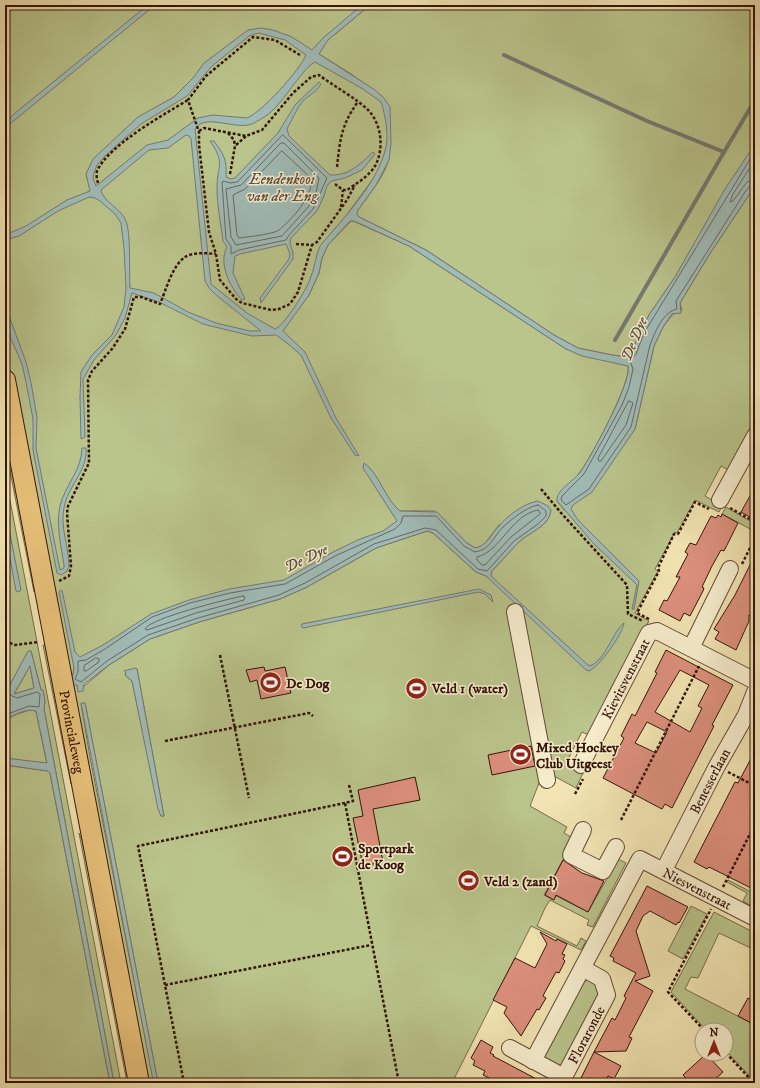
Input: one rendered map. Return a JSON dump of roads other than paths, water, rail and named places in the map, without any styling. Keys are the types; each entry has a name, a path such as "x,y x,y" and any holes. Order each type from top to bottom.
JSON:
{"main road":[{"name":"Provincialeweg","path":"5,380 140,1083"}],"street":[{"path":"717,506 755,436"},
{"path":"698,652 730,569"},
{"path":"515,612 547,780"},
{"name":"Kievitsvenstraat","path":"581,765 649,633 657,631 755,681"},
{"name":"Benesserlaan","path":"664,870 718,766 751,717 755,692"},
{"path":"584,830 571,855 603,871 616,847"},
{"name":"Niesvenstraat","path":"584,969 640,859 755,918"},
{"path":"534,1061 584,969"},
{"name":"Floraronde","path":"510,1048 564,1077 607,995 602,979 584,969"}],"water":[{"path":"148,5 155,5 5,128 5,123 15,113"},
{"path":"362,5 370,5 328,40 319,54 375,90 384,98 390,107 391,143 389,160 376,185 358,210 357,214 359,217 426,250 554,335 578,348 612,355 629,356 649,315 675,277 725,189 755,144 755,186 709,255 680,303 681,313 672,314 663,327 654,346 635,429 592,492 573,505 571,509 578,520 639,581 634,609 632,609 637,585 594,544 557,501 559,493 581,471 602,435 624,387 628,374 628,366 582,356 566,349 409,246 354,221 350,221 328,245 322,258 319,273 309,295 283,331 305,352 336,418 359,456 355,455 331,418 301,355 276,335 252,336 203,324 159,302 132,293 125,318 116,335 94,360 83,379 85,437 81,439 81,372 92,355 112,335 124,307 126,288 121,223 115,214 100,201 89,197 58,211 19,236 5,240 5,235 26,226 67,200 90,191 86,174 93,159 138,117 174,97 193,78 204,63 248,30 261,28 273,30 292,37 312,50 323,38","holes":["259,33 285,40 306,55 296,70 270,100 247,118 213,115 198,118 168,140 147,145 96,186 93,178 94,173 97,165 106,155 141,124 187,96 211,67 249,36","315,62 363,89 381,102 386,124 387,142 382,161 375,174 359,200 320,246 308,284 295,307 284,321 275,329 247,313 211,284 195,129 200,124 206,122 247,125 265,117 278,105 300,76","186,135 191,139 205,281 216,295 261,331 250,331 216,323 188,312 154,293 130,288 128,227 124,216 105,198 101,190 149,150 168,148"]},
{"name":"Eendenkooi van der Eng","path":"319,82 321,84 319,87 303,101 296,111 287,129 289,136 330,175 343,174 359,165 373,152 375,154 362,170 345,178 331,181 327,186 317,211 291,238 290,243 293,259 261,303 260,298 289,259 290,254 286,244 235,256 233,273 245,299 242,300 233,289 225,268 224,260 227,247 223,241 217,195 217,180 220,164 218,155 210,141 214,141 224,158 226,177 231,179 235,178 278,133 295,105"},
{"path":"8,313 26,362 31,383 37,417 36,448 60,570 64,568 64,565 60,543 60,506 62,498 79,463 82,448 86,448 84,464 69,493 64,508 63,523 69,567 66,572 61,575 57,573 33,450 33,419 26,382 22,364 11,339 6,315"},
{"path":"364,463 374,473 390,500 400,511 437,512 467,543 475,548 483,545 503,522 522,507 538,501 548,506 551,510 547,521 538,529 522,539 492,571 491,576 589,666 600,659 624,623 615,642 604,657 594,668 589,671 586,670 486,576 476,572 433,533 427,531 376,548 307,587 280,599 199,622 150,639 109,665 84,684 83,691 78,692 77,685 71,685 69,676 73,675 74,668 59,592 61,590 75,652 80,657 103,645 151,614 189,600 229,589 284,580 333,552 360,539 383,531 397,521 363,468"},
{"path":"5,509 21,590 18,592 16,591 5,531"},
{"path":"479,589 491,595 493,602 485,594 478,592 303,628 301,626 302,624"},
{"path":"28,651 31,651 41,690 43,690 45,701 44,709 114,1083 110,1083 50,773 48,771 5,765 5,758 47,763 36,711 24,711 5,720 5,694","holes":["30,666 34,688 14,694"]},
{"path":"135,668 137,669 164,816 161,816 158,809 132,681 125,675 126,673 124,671"},
{"path":"81,703 85,703 158,1083 154,1083 153,1080"}],"waterway":[{"name":"De Dye","path":"504,55 647,121 724,152 615,340"},
{"path":"724,152 755,100"}],"place":[{"name":"De Dog","path":"270,683"},
{"name":"Veld 1 (water)","path":"416,688"},
{"name":"Mixed Hockey Club Uitgeest","path":"520,755"},
{"name":"Sportpark de Koog","path":"342,856"},
{"name":"Veld 2 (zand)","path":"469,881"}]}
